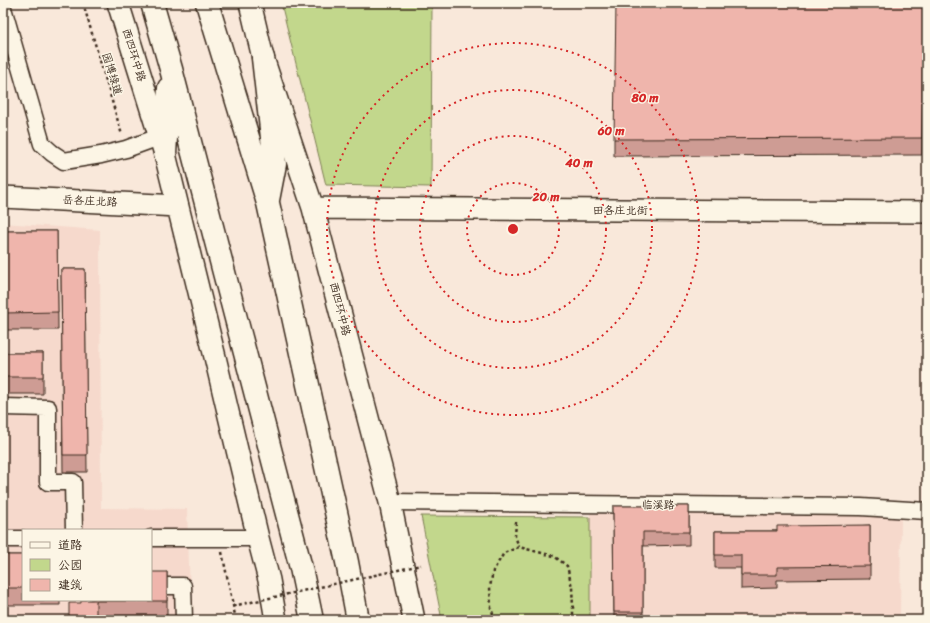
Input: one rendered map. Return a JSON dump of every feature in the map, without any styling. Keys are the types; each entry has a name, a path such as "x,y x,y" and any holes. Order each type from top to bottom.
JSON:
{"highway":[{"path":"152,3 171,69 301,568 312,620"},
{"path":"207,3 268,203 347,562 358,620"},
{"path":"263,58 275,164 268,203"},
{"path":"162,146 171,69"},
{"path":"301,568 305,620"}],"street":[{"name":"西四环中路","path":"118,3 162,146 178,206 269,580 276,620"},
{"name":"西四环中路","path":"250,3 263,58 313,208 390,502 414,620"},
{"path":"3,8 42,144 52,153 64,161 126,149 162,146"},
{"name":"岳各庄北路","path":"3,197 178,206"},
{"name":"田各庄北街","path":"313,208 927,212"},
{"path":"3,407 48,408 48,482 73,482 74,529"},
{"name":"临溪路","path":"390,502 861,507 927,511"},
{"path":"152,538 258,538"},
{"path":"3,540 22,539"},
{"path":"152,586 182,586 184,620"}],"path":[{"name":"园博绿道","path":"83,3 126,149"},
{"path":"516,522 515,536 519,547"},
{"path":"220,546 236,620"},
{"path":"496,620 491,608 490,587 493,571 504,553 519,547 554,556 566,566 572,587 574,607 572,620"},
{"path":"233,606 421,565"}],"shaded area":[{"path":"3,223 100,230 101,508 187,509 191,620 3,620"},
{"path":"590,506 901,514 900,620 590,620"}],"green space":[{"path":"281,3 432,3 431,187 326,185"},
{"path":"421,516 590,517 590,620 442,620"}],"building":[{"path":"616,3 924,3 922,138 614,139"},
{"path":"3,231 57,231 58,312 4,313"},
{"path":"61,269 85,269 87,455 63,455"},
{"path":"3,353 43,353 43,377 3,377"},
{"path":"613,506 689,506 689,532 643,532 643,612 614,612"},
{"path":"870,525 870,566 777,567 777,575 741,575 741,555 715,555 715,531 777,531 777,526"},
{"path":"3,555 22,555 22,588 3,588"},
{"path":"152,572 167,572 167,601 152,601"},
{"path":"81,601 96,601 96,620 69,620 69,603 81,603"}]}
